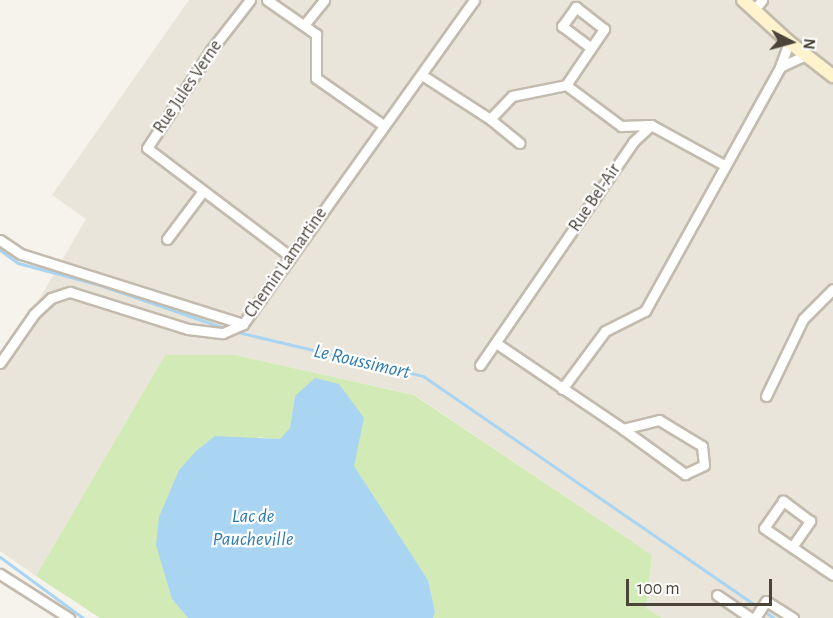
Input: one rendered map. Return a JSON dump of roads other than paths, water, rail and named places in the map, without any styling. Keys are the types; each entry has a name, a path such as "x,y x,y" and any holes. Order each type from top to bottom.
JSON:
{"main road":[{"path":"744,0 758,5 789,42 831,72"}],"street":[{"name":"Rue Jules Verne","path":"250,0 211,50 147,148 290,256"},
{"path":"267,0 316,34 316,78 383,125"},
{"path":"304,24 324,0"},
{"name":"Chemin Lamartine","path":"0,363 34,314 51,298 70,292 188,329 224,333 243,324 474,0"},
{"path":"490,119 512,96 566,86 604,29 576,8 562,26 591,48"},
{"path":"562,389 605,331 645,311 780,67 789,42"},
{"path":"780,67 806,55"},
{"path":"422,75 490,119 520,143"},
{"path":"566,86 621,126 651,125 724,165"},
{"name":"Rue Bel-Air","path":"480,365 633,142 651,125"},
{"path":"167,239 203,190"},
{"path":"0,240 21,254 243,324"},
{"path":"766,396 803,319 833,289"},
{"path":"496,343 685,474 704,465 702,446 659,420 623,429"},
{"path":"792,546 810,521 783,501 764,528 833,575"},
{"path":"0,574 69,618"},
{"path":"717,595 753,618 766,601 793,618"}],"water":[{"name":"Lac de Paucheville","path":"315,378 339,384 364,418 354,466 428,580 435,612 433,618 188,618 172,599 156,545 159,517 179,470 196,451 215,436 280,439 290,428 295,396"}],"waterway":[{"name":"Le Roussimort","path":"0,250 18,263 100,285 227,329"},
{"name":"Le Roussimort","path":"233,331 423,376 774,618"},
{"path":"0,557 83,618"}]}
